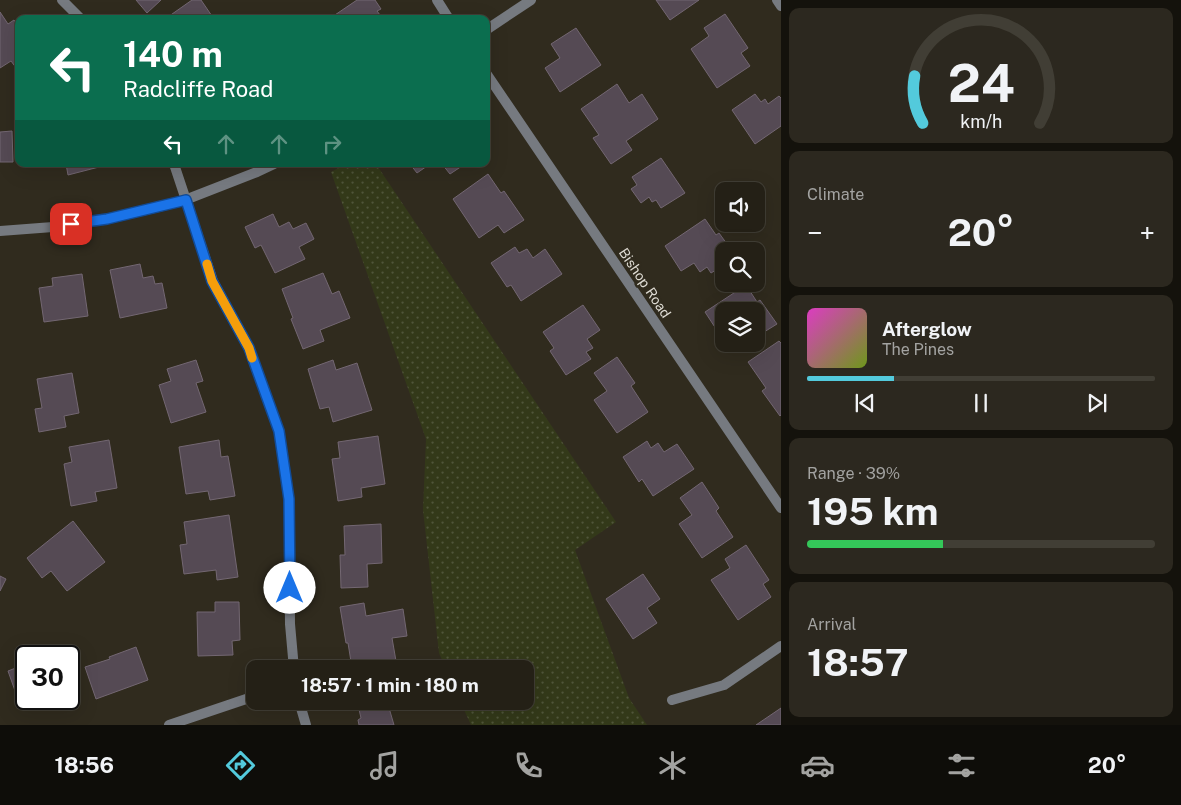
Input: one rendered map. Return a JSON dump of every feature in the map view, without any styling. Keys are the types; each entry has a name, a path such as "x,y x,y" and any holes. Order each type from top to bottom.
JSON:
{"street":[{"path":"62,0 77,15"},
{"path":"437,0 446,15"},
{"path":"490,27 531,0"},
{"path":"777,0 781,6"},
{"name":"Bishop Road","path":"490,79 781,508"},
{"path":"175,167 212,281 249,348 279,431 289,499 290,624 293,660"},
{"path":"0,231 53,227 107,219 186,200 268,167"},
{"path":"672,700 724,685 781,646"},
{"path":"168,725 246,699"},
{"path":"302,710 306,725"}],"green space":[{"path":"340,167 378,167 616,522 575,550 629,698 647,725 471,725 464,710 534,710 534,660 442,660 439,653 423,510 426,439 331,172"}],"building":[{"path":"136,0 161,0 147,13"},
{"path":"192,0 201,0 211,15 171,15"},
{"path":"357,0 375,0 381,9 377,11 380,15 335,15"},
{"path":"656,0 699,0 670,20"},
{"path":"0,12 8,24 14,20 15,21 15,66 11,61 0,68"},
{"path":"725,14 748,48 741,53 750,66 717,88 691,49 709,36 704,28"},
{"path":"576,28 601,65 560,92 545,68 560,58 551,44"},
{"path":"617,84 629,103 642,94 658,119 626,141 632,150 611,164 593,138 599,135 581,109"},
{"path":"755,94 761,102 765,99 768,104 779,96 781,98 781,126 755,144 732,110"},
{"path":"12,131 13,162 0,162 0,132"},
{"path":"661,158 685,193 661,208 656,200 652,202 649,197 641,203 631,189 637,185 632,177"},
{"path":"67,167 99,167 68,175"},
{"path":"412,167 426,167 417,173"},
{"path":"444,167 460,167 450,174"},
{"path":"488,174 501,193 504,191 524,220 504,233 498,225 479,238 453,199"},
{"path":"273,214 279,227 289,222 293,229 306,223 314,239 299,247 305,259 275,273 261,245 255,248 245,227"},
{"path":"705,219 716,235 719,233 726,242 715,242 715,271 711,273 707,267 700,272 694,263 681,271 665,246"},
{"path":"515,247 519,253 527,249 533,258 545,249 562,274 521,301 511,285 507,287 491,263"},
{"path":"140,264 143,278 153,276 155,284 162,283 167,308 120,318 110,270"},
{"path":"323,273 332,294 339,291 350,318 320,330 324,341 303,349 282,289"},
{"path":"82,274 88,316 44,322 39,288 53,286 52,278"},
{"path":"735,292 751,292 757,302 720,302"},
{"path":"583,305 600,330 587,339 593,348 586,352 591,359 566,375 550,351 554,348 543,332"},
{"path":"715,305 715,327 705,312"},
{"path":"765,307 777,324 765,331"},
{"path":"779,341 781,343 780,416 762,391 766,388 748,362"},
{"path":"617,357 635,383 631,386 648,412 617,433 594,400 607,391 594,373"},
{"path":"196,360 203,381 196,383 206,412 171,423 159,385 171,381 167,369"},
{"path":"333,360 336,370 357,363 372,410 333,422 329,407 320,409 308,369"},
{"path":"72,373 79,413 64,416 66,427 39,432 35,409 42,408 37,379"},
{"path":"378,436 385,484 361,488 362,497 338,501 332,459 340,458 338,442"},
{"path":"109,440 117,488 95,492 97,501 71,506 64,464 72,462 69,447"},
{"path":"219,440 221,457 228,456 235,496 210,500 208,491 186,494 179,447"},
{"path":"647,441 651,448 658,443 664,452 677,444 694,469 653,496 642,479 639,482 623,457"},
{"path":"702,482 719,508 716,511 733,537 702,558 679,524 692,515 680,498"},
{"path":"229,515 238,577 217,580 216,570 184,574 180,545 187,544 184,522"},
{"path":"73,521 105,562 67,591 51,571 42,578 27,558"},
{"path":"381,524 382,563 367,564 368,587 341,588 340,555 345,555 344,526"},
{"path":"746,545 769,580 763,584 771,597 738,620 711,580 730,568 725,559"},
{"path":"643,574 660,599 647,608 657,623 633,639 606,599"},
{"path":"0,576 6,579 0,591"},
{"path":"215,602 239,602 240,640 232,641 233,655 198,656 197,612 215,612"},
{"path":"364,603 366,616 403,609 407,636 392,638 396,660 351,660 340,607"},
{"path":"136,647 148,680 96,699 85,667 110,659 109,657"},
{"path":"15,668 15,691 8,671"},
{"path":"781,708 781,725 756,725"},
{"path":"359,710 390,710 394,725 359,725 358,720 361,718"}],"slow traffic":[{"path":"207,264 212,281 249,348 252,358"}],"route":[{"path":"71,224 107,219 186,200 212,281 249,348 279,431 289,499 290,588"}]}
